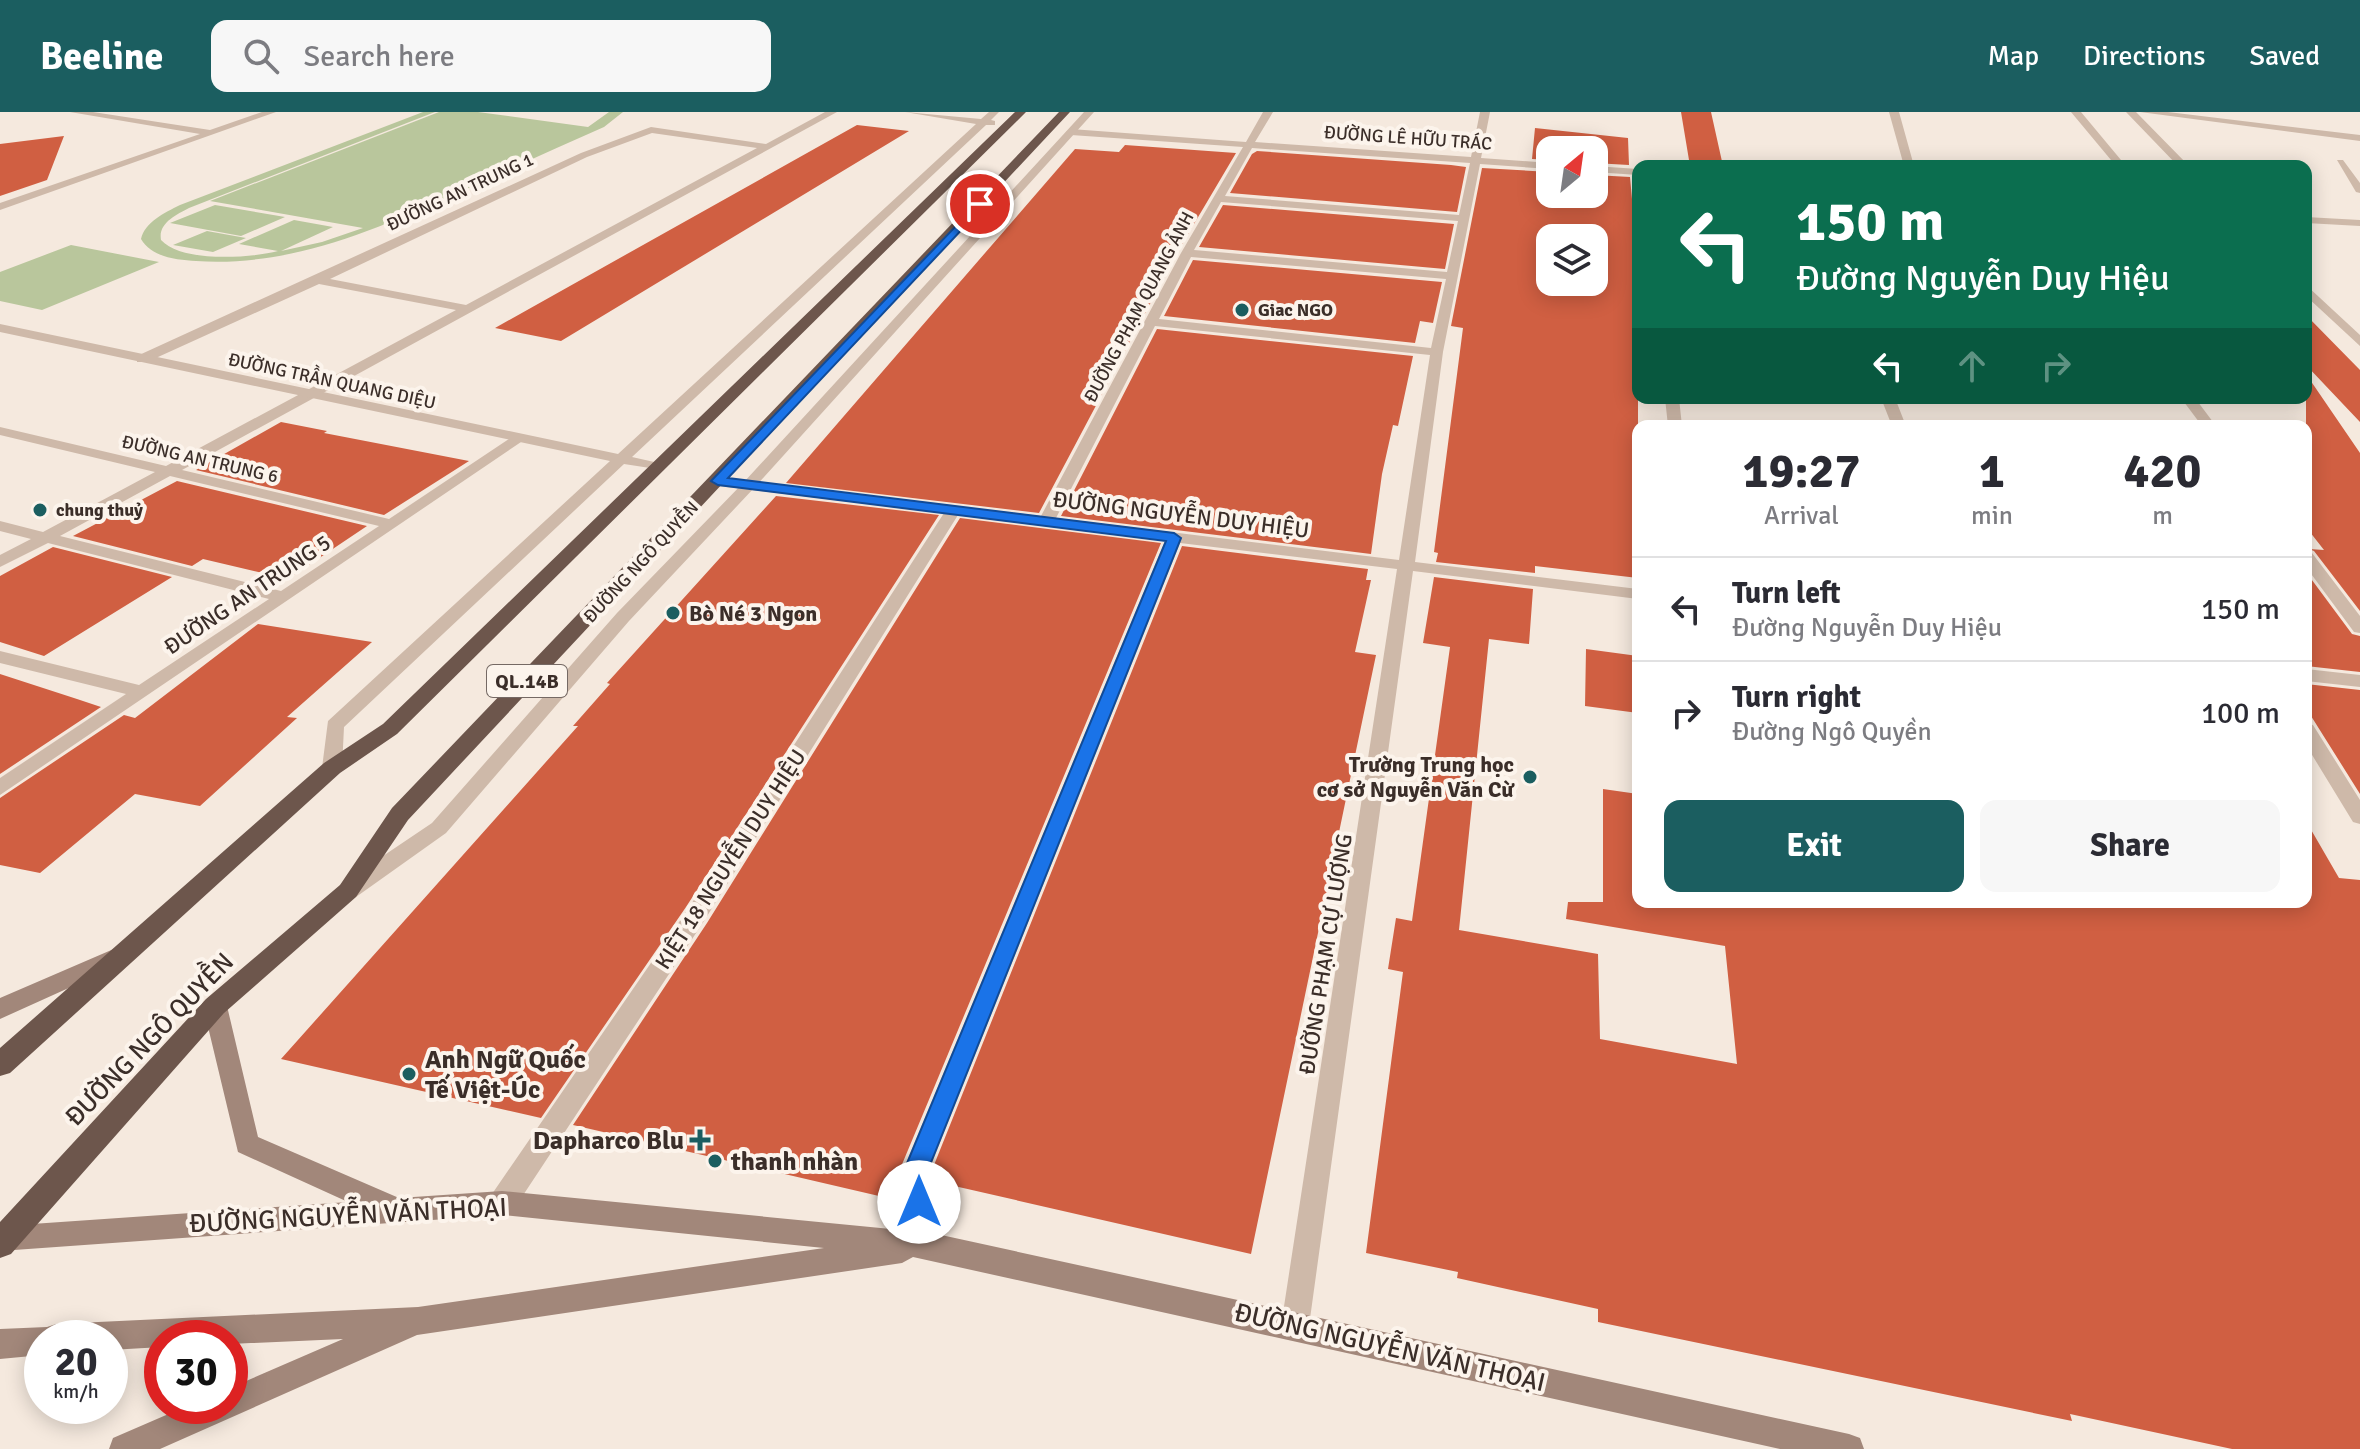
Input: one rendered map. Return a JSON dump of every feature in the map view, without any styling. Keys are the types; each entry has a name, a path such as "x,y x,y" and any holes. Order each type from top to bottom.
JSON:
{"highway":[{"name":"QL.14B","path":"0,1065 332,768 390,729 658,467 1015,126 1021,112"},
{"name":"ĐƯỜNG NGÔ QUYỀN","path":"1,1241 215,1006 348,891 400,814 990,194 1041,129 1065,112"}],"main road":[{"path":"0,1009 123,954"},
{"path":"215,1006 247,1144 398,1211"},
{"name":"ĐƯỜNG NGUYỄN VĂN THOẠI","path":"1,1241 502,1203 932,1246 1849,1449"},
{"name":"ĐƯỜNG NGUYỄN VĂN THOẠI","path":"128,1335 418,1321 932,1246"},
{"path":"248,1395 418,1321"},
{"path":"0,1344 24,1342"},
{"path":"124,1449 181,1424"}],"street":[{"path":"75,112 210,133"},
{"path":"129,121 157,112"},
{"path":"0,207 271,112"},
{"path":"0,562 832,112"},
{"path":"910,112 988,117 1015,126"},
{"name":"ĐƯỜNG NGÔ QUYỀN","path":"348,891 439,828 623,617 749,485 1089,112"},
{"name":"ĐƯỜNG PHẠM QUANG ẢNH","path":"1046,522 1187,253 1268,112"},
{"name":"ĐƯỜNG PHẠM CỰ LƯỢNG","path":"1295,1326 1437,352 1485,112"},
{"path":"1894,112 1907,160"},
{"path":"2076,112 2116,160"},
{"path":"2131,112 2178,160"},
{"path":"2145,112 2360,138"},
{"path":"332,768 335,725 988,117"},
{"name":"ĐƯỜNG LÊ HỮU TRÁC","path":"1041,129 1536,165"},
{"name":"ĐƯỜNG AN TRUNG 1","path":"142,359 584,155 651,130 767,147"},
{"path":"2340,162 2360,190"},
{"path":"1608,170 1632,172"},
{"path":"1217,199 1462,218"},
{"path":"2312,220 2360,223"},
{"path":"1187,253 1450,276"},
{"path":"318,280 467,309"},
{"path":"2312,295 2360,342"},
{"path":"1150,322 1437,352"},
{"name":"ĐƯỜNG TRẦN QUANG DIỆU","path":"0,328 658,467"},
{"name":"ĐƯỜNG AN TRUNG 6","path":"0,431 392,524"},
{"name":"ĐƯỜNG AN TRUNG 5","path":"0,788 520,438"},
{"name":"ĐƯỜNG NGUYỄN DUY HIỆU","path":"718,481 1632,593"},
{"name":"KIỆT 18 NGUYỄN DUY HIỆU","path":"502,1203 696,915 953,511"},
{"path":"0,526 283,597"},
{"path":"932,1246 912,1180 1174,538"},
{"path":"2312,564 2360,628"},
{"path":"0,657 142,692"},
{"path":"2312,676 2360,681"},
{"path":"2312,739 2360,817"}],"green space":[{"path":"423,112 435,112 189,208 165,224 161,240 184,252 234,257 278,251 239,244 294,220 333,227 281,251 322,242 363,228 210,201 439,112 478,112 588,127 609,112 623,112 604,127 391,222 296,253 230,261 196,261 158,254 141,239 151,223 180,205"},
{"path":"215,205 285,217 241,236 170,223"},
{"path":"207,231 246,238 213,252 173,245"},
{"path":"71,245 159,262 42,310 0,301 0,272"}],"building":[{"path":"1681,112 1711,112 1722,160 1689,160"},
{"path":"857,125 909,131 561,341 495,328"},
{"path":"1535,128 1628,138 1629,165 1608,164 1608,136 1536,136 1536,159 1532,159"},
{"path":"64,136 47,180 0,196 0,144"},
{"path":"1125,145 1236,153 1178,251 1039,513 786,483 1075,149 1119,152"},
{"path":"1257,151 1466,167 1457,212 1230,193 1252,154"},
{"path":"1482,168 1536,171 1536,208 1608,208 1608,176 1630,177 1632,404 1638,404 1638,420 1632,420 1632,577 1535,566 1535,573 1436,562 1438,553 1434,552 1463,328 1451,326"},
{"path":"1223,205 1454,224 1445,269 1199,247"},
{"path":"1193,260 1442,282 1433,323 1420,321 1415,343 1164,316"},
{"path":"2312,321 2360,370 2360,422 2312,371"},
{"path":"1157,329 1413,356 1398,426 1393,425 1382,474 1371,554 1061,516"},
{"path":"2312,383 2360,453 2360,611 2312,550 2324,550 2312,535 2312,420 2306,420 2306,404 2312,404"},
{"path":"281,422 469,461 384,515 196,470"},
{"path":"177,481 367,526 288,579 203,559 192,566 73,536"},
{"path":"776,496 939,515 686,907 541,1118 281,1059 578,726 573,726 610,684 607,683"},
{"path":"960,518 1161,543 898,1174 890,1172 879,1196 573,1125 707,923"},
{"path":"1182,546 1368,569 1366,580 1371,580 1355,652 1376,655 1251,1254 928,1180"},
{"path":"53,547 172,577 44,656 0,642 0,576"},
{"path":"1434,577 1533,589 1529,644 1489,639 1459,930 1598,954 1600,1039 1737,1064 1725,946 1566,919 1568,902 1603,902 1603,789 1632,793 1632,908 2312,908 2312,831 2339,878 2360,880 2360,1449 2232,1449 2070,1414 2072,1421 1598,1322 1598,1309 1457,1278 1458,1272 1366,1253 1403,972 1388,969 1396,918 1412,921 1450,647 1423,643"},
{"path":"2312,580 2352,634 2360,636 2360,672 2312,667"},
{"path":"258,624 372,642 287,717 297,718 200,806 135,794 40,873 0,865 0,798 124,715 135,718"},
{"path":"1586,649 1632,655 1632,712 1585,706"},
{"path":"0,674 77,699 101,707 0,774"},
{"path":"2312,685 2360,690 2360,794 2312,718"}],"place":[{"name":"Giac NGO","path":"1242,310"},
{"name":"chung thuỷ","path":"40,510"},
{"name":"Bò Né 3 Ngon","path":"673,613"},
{"name":"Trường Trung học cơ sở Nguyễn Văn Cừ","path":"1530,777"},
{"name":"Anh Ngữ Quốc Tế Việt-Úc","path":"409,1074"},
{"name":"Dapharco Blu","path":"700,1140"},
{"name":"thanh nhàn","path":"715,1161"}],"route":[{"path":"919,1202 912,1180 1174,538 718,481 980,204"}]}
